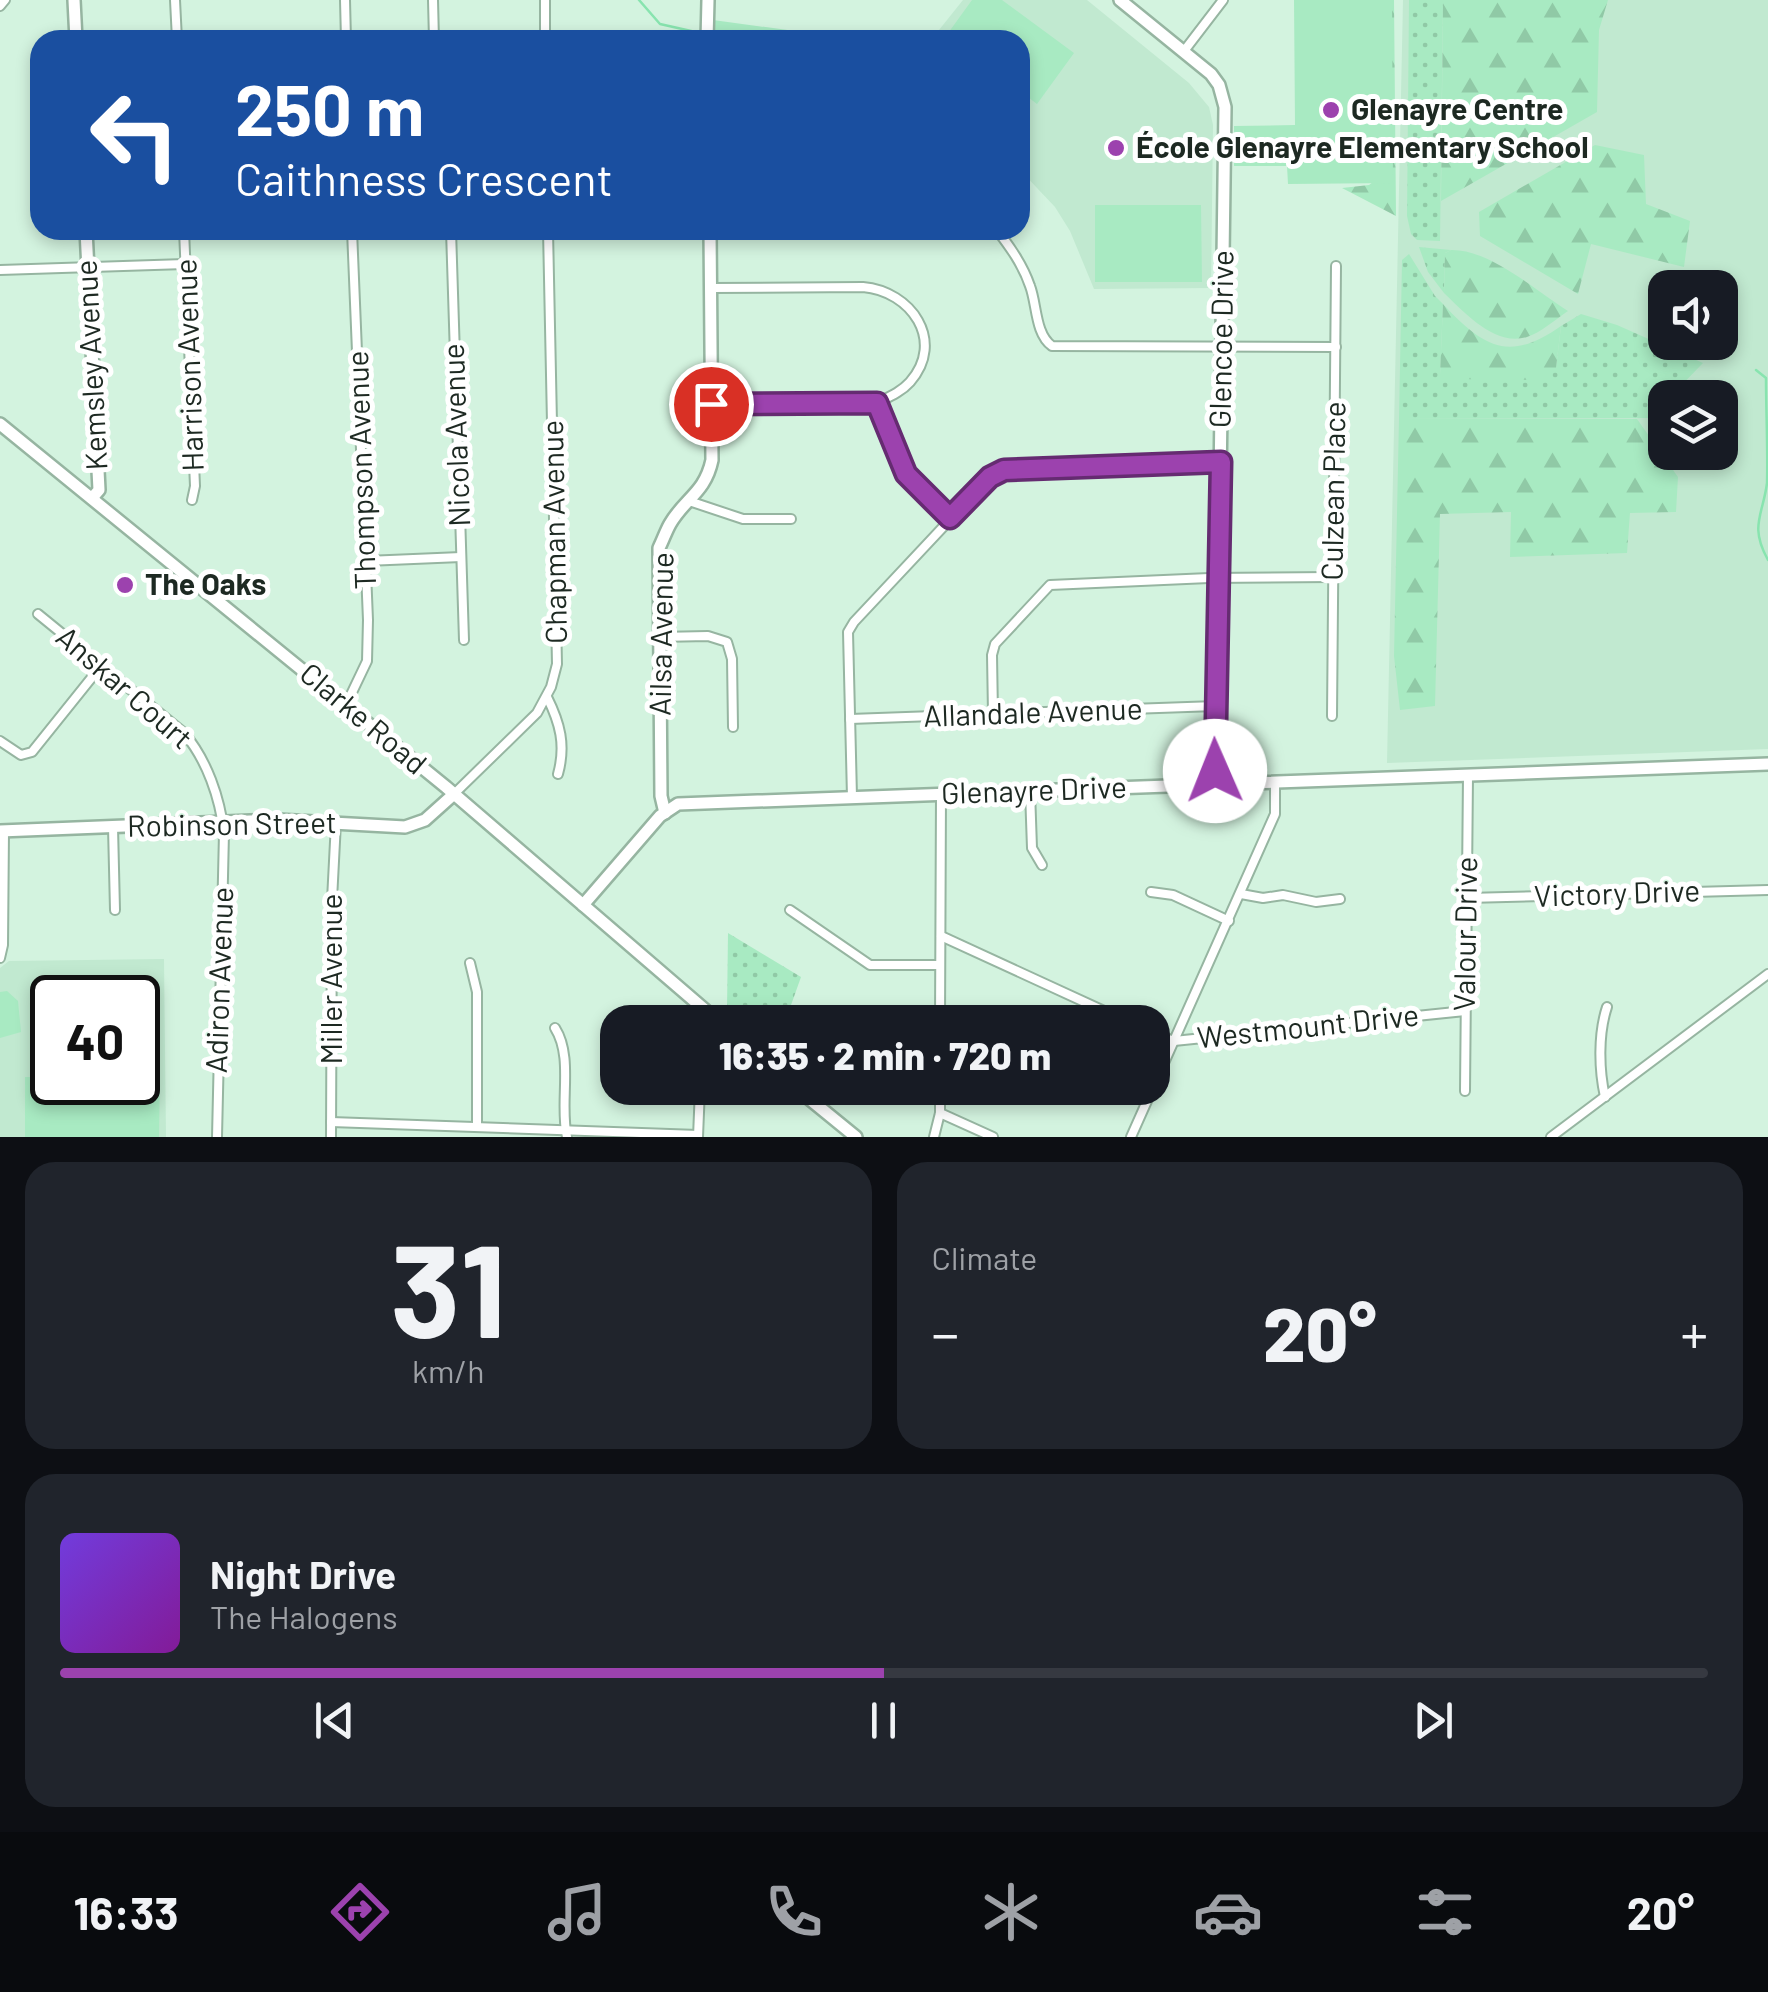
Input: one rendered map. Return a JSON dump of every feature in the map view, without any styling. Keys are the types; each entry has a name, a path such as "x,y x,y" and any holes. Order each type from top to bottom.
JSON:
{"street":[{"path":"0,6 5,0"},
{"path":"74,0 76,30"},
{"path":"175,0 176,30"},
{"path":"345,0 346,30"},
{"path":"433,0 434,30"},
{"path":"544,0 545,30"},
{"path":"708,0 708,30"},
{"name":"Glencoe Drive","path":"1120,0 1211,74 1225,107 1216,784"},
{"path":"1184,51 1223,0"},
{"name":"Kemsley Avenue","path":"87,240 99,490 92,498"},
{"name":"Harrison Avenue","path":"184,240 195,486 192,500"},
{"name":"Thompson Avenue","path":"346,705 367,662 352,240"},
{"name":"Nicola Avenue","path":"451,240 464,640"},
{"name":"Chapman Avenue","path":"454,794 538,713 555,675 558,650 548,240"},
{"name":"Ailsa Avenue","path":"665,812 661,796 659,548 672,521 692,502 709,475 712,460 710,240"},
{"path":"1004,240 1020,263 1042,334 1052,346 1336,347"},
{"path":"0,270 185,264"},
{"name":"Culzean Place","path":"1332,716 1336,266"},
{"path":"711,288 879,288 905,301 923,336 920,366 912,380 897,394 877,403 711,404"},
{"path":"877,403 906,474 950,518"},
{"name":"Clarke Road","path":"0,424 454,794 699,1005"},
{"path":"852,798 848,632 990,477 1004,470 1221,462"},
{"path":"692,502 743,519 791,520"},
{"path":"366,561 462,557"},
{"path":"993,714 994,644 1046,587 1220,578 1333,578"},
{"name":"Anskar Court","path":"38,614 191,741 210,778 222,822"},
{"path":"659,636 708,636 727,642 732,659 733,727"},
{"path":"0,741 18,754 32,752 101,666"},
{"path":"547,697 560,721 562,760 558,774"},
{"name":"Allandale Avenue","path":"850,719 1216,706"},
{"name":"Glenayre Drive","path":"665,812 683,804 1768,764"},
{"name":"Valour Drive","path":"1465,1092 1468,776"},
{"path":"1130,1137 1275,814 1274,783"},
{"path":"1030,791 1032,848 1042,864"},
{"name":"Robinson Street","path":"2,831 222,822 336,821 398,827 425,820 454,794"},
{"path":"940,1005 941,795"},
{"path":"583,904 665,812"},
{"name":"Miller Avenue","path":"331,1137 336,821"},
{"name":"Adiron Avenue","path":"217,1137 222,822"},
{"path":"113,827 114,910"},
{"path":"0,958 2,831"},
{"name":"Victory Drive","path":"1467,898 1768,890"},
{"path":"1150,892 1173,895 1229,921"},
{"path":"1242,894 1263,898 1283,895 1316,902 1340,899"},
{"path":"790,910 870,965 940,965"},
{"path":"941,936 1091,1005"},
{"path":"470,962 477,992 477,1126"},
{"path":"1551,1137 1768,974"},
{"path":"1604,1098 1602,1022 1607,1007"},
{"name":"Westmount Drive","path":"1170,1039 1465,1011"},
{"path":"555,1028 563,1041 567,1134"},
{"path":"332,1122 477,1126 567,1134 698,1136 699,1105"},
{"path":"817,1105 856,1137"},
{"path":"934,1137 940,1105"},
{"path":"940,1113 993,1137"}],"shaded area":[{"name":"École Glenayre Elementary School","path":"963,0 1087,0 1189,83 1209,107 1213,125 1211,288 1094,289 1070,231 1055,207 1030,181 1030,30 939,30"},
{"path":"1403,0 1768,0 1768,749 1387,763"},
{"path":"164,959 166,1137 0,1137 0,968 9,961"}],"green space":[{"path":"972,0 1002,0 1074,53 1037,104 1030,99 1030,30 950,30"},
{"path":"1294,0 1392,0 1393,183 1288,184 1287,166 1234,166 1234,126 1295,125"},
{"path":"1386,0 1394,0 1396,216 1342,188 1369,185 1381,176"},
{"path":"1409,0 1443,0 1440,241 1417,240 1411,234 1407,216"},
{"path":"1443,0 1608,0 1599,30 1597,112 1441,201"},
{"path":"713,20 787,30 713,30"},
{"path":"1595,145 1644,155 1646,204 1690,221 1684,267 1591,244 1578,294 1480,236 1479,212"},
{"path":"1095,205 1201,205 1202,282 1095,282"},
{"path":"1419,247 1451,250 1445,253 1444,293 1428,272"},
{"path":"1466,251 1496,263 1568,311 1527,337 1515,339 1492,332 1444,293 1445,253"},
{"path":"1409,254 1443,304 1440,375 1556,368 1561,326 1581,314 1648,339 1648,360 1703,363 1686,380 1648,380 1648,418 1399,418 1402,260"},
{"path":"1443,304 1471,331 1498,345 1526,344 1561,326 1556,368 1545,380 1446,379 1440,375"},
{"path":"1399,418 1637,419 1648,435 1648,470 1673,470 1678,477 1676,512 1630,513 1627,553 1510,557 1511,512 1440,514 1435,706 1400,710 1394,656"},
{"path":"728,933 801,977 791,1005 727,1005"},
{"path":"7,991 18,1001 21,1032 0,1038 0,992"},
{"path":"25,1077 30,1077 30,1105 160,1105 159,1137 25,1137"}],"waterway":[{"path":"639,0 660,24 687,30"},
{"path":"1756,370 1766,378 1767,483 1758,529 1768,560"}],"place":[{"name":"Glenayre Centre","path":"1331,110"},
{"name":"École Glenayre Elementary School","path":"1116,148"},
{"name":"The Oaks","path":"125,585"}],"route":[{"path":"711,404 877,403 906,474 950,518 990,477 1004,470 1221,462 1215,771"}]}
